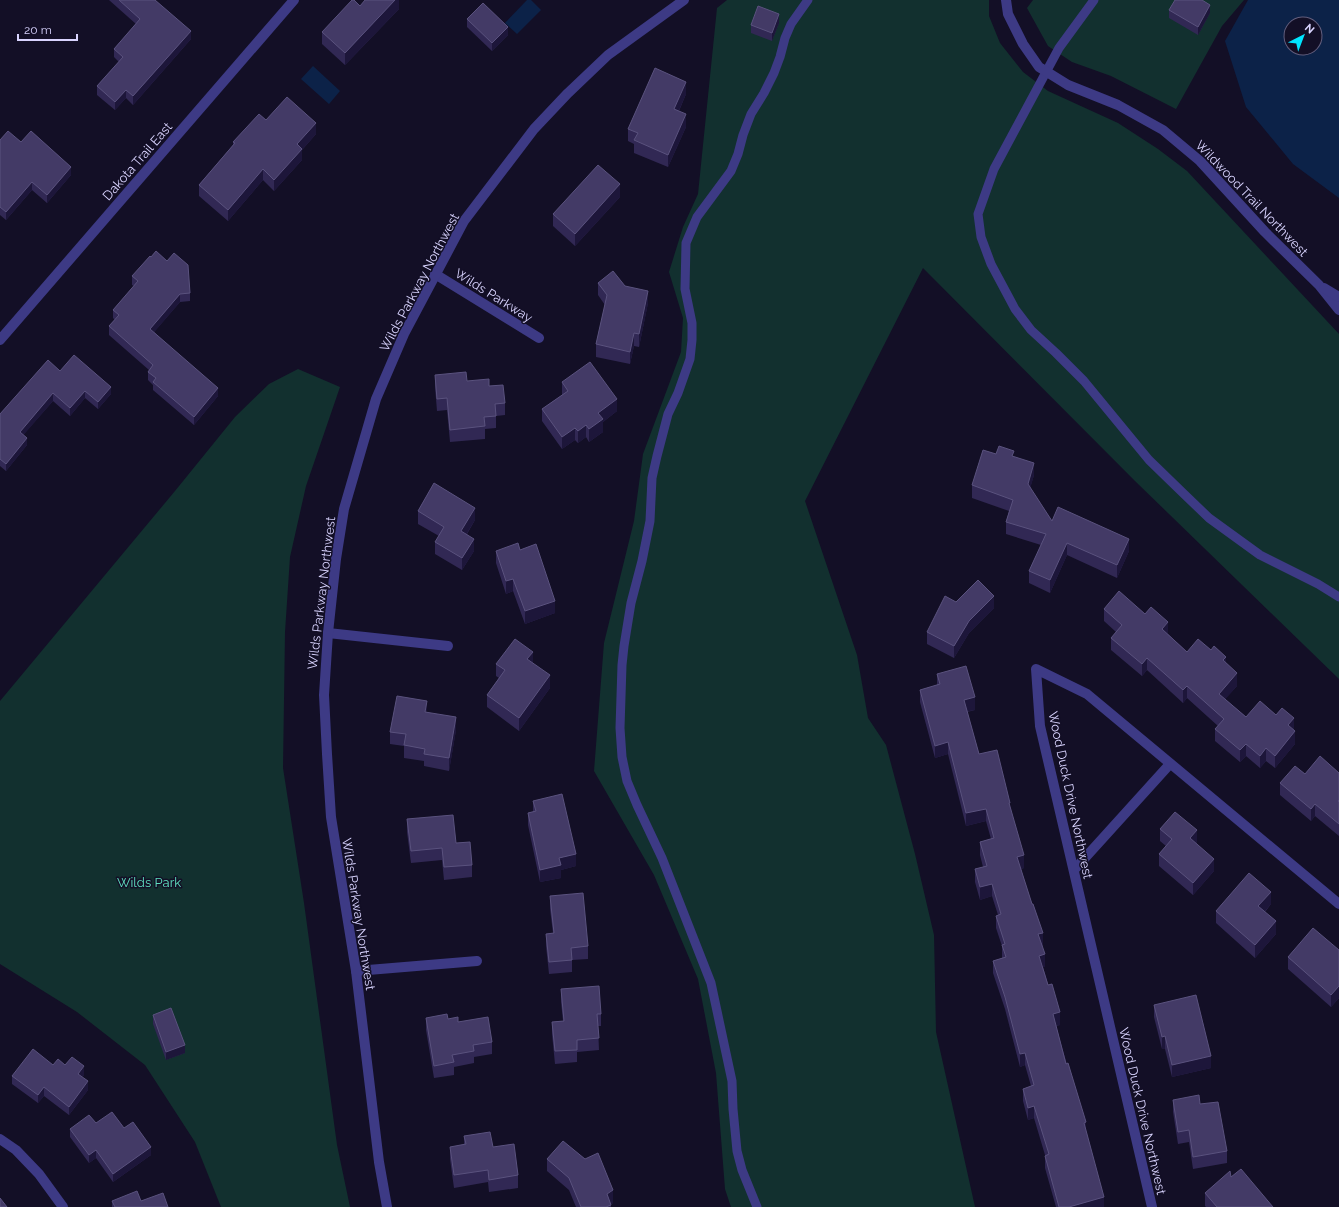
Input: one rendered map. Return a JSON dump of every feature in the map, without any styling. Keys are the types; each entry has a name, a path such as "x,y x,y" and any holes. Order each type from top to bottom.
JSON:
{"street":[{"name":"Dakota Trail East","path":"0,340 294,0"},
{"name":"Wilds Parkway Northwest","path":"387,1207 379,1162 356,971 331,817 324,695 328,632 336,559 343,516 376,399 404,334 464,221 534,129 568,92 608,55 684,0"},
{"name":"Wildwood Trail Northwest","path":"1006,0 1008,14 1023,44 1040,67 1068,86 1118,105 1163,130 1200,161 1265,232 1319,285 1339,310"},
{"name":"Wilds Parkway","path":"435,274 539,338"},
{"name":"Wildwood Trail Northwest","path":"1319,285 1339,296"},
{"path":"328,632 448,646"},
{"name":"Wood Duck Drive Northwest","path":"1152,1207 1040,726 1036,669 1087,694 1339,904"},
{"path":"1074,870 1170,764"},
{"path":"356,971 477,961"},
{"path":"0,1139 16,1150 39,1174 63,1207"}],"lane":[{"path":"757,1207 736,1151 732,1081 711,983 662,858 627,781 622,757 620,728 622,665 630,603 642,561 650,521 652,478 668,414 678,393 690,359 692,328 689,302 685,288 686,243 697,217 731,172 751,114 774,73 780,57 784,38 791,24 808,0"},
{"path":"1094,0 1060,48 994,169 978,214 981,238 991,264 1015,309 1031,330 1084,381 1149,460 1209,518 1260,554 1318,584 1339,597"}],"green space":[{"path":"727,0 989,0 989,16 1000,43 1023,72 1048,91 1118,123 1158,149 1187,171 1339,334 1339,679 1135,481 923,268 805,501 857,655 868,718 886,745 915,854 934,935 936,1032 975,1207 731,1207 725,1189 716,1073 698,979 654,875 594,771 604,643 634,521 643,454 681,352 683,318 669,272 683,227 698,194 717,8"},
{"path":"1033,0 1244,0 1222,26 1176,109 1111,76 1072,62 1048,46 1027,8"},
{"name":"Wilds Park","path":"298,369 340,387 306,486 290,557 285,632 283,768 304,903 337,1145 350,1207 221,1207 195,1142 145,1065 77,1012 0,964 0,701 235,417 269,384"}],"water":[{"path":"527,0 531,0 541,10 517,34 505,23"},
{"path":"1248,0 1339,0 1339,198 1293,164 1246,107 1225,41"},
{"path":"313,66 340,91 329,104 301,79"}],"building":[{"path":"119,0 155,0 191,31 133,96 126,90 115,102 97,86 123,57 114,49 140,19"},
{"path":"352,0 360,6 365,0 395,0 345,53 322,32"},
{"path":"1175,0 1202,0 1210,5 1198,27 1169,10"},
{"path":"483,3 508,27 492,43 467,19"},
{"path":"758,6 779,14 772,33 751,25"},
{"path":"655,68 686,82 674,109 686,114 668,155 634,140 638,133 628,129"},
{"path":"287,97 316,123 297,144 302,149 274,180 263,169 228,210 199,185 235,143 233,142 259,114 266,120"},
{"path":"8,131 21,142 31,131 71,167 47,195 32,182 6,212 0,207 0,140"},
{"path":"598,165 620,184 575,234 553,214"},
{"path":"156,251 167,261 174,253 188,265 190,293 180,294 150,329 218,388 194,417 153,382 156,378 148,372 153,365 109,326 119,315 113,310 138,281 132,276"},
{"path":"613,271 625,286 648,291 639,334 634,333 630,352 596,344 607,295 598,283"},
{"path":"74,355 111,387 98,402 85,391 70,408 53,393 20,432 27,438 6,464 0,459 0,414 48,360 60,371"},
{"path":"590,362 617,399 598,413 603,419 589,429 586,425 578,431 575,428 562,437 542,409 568,391 562,382"},
{"path":"466,372 467,381 489,379 489,386 503,385 505,403 495,404 496,416 484,417 485,426 450,430 447,398 437,399 435,375"},
{"path":"999,446 1014,451 1012,456 1034,463 1028,484 1052,521 1058,507 1129,539 1117,565 1067,543 1050,580 1029,571 1046,534 1006,522 1013,500 972,485 983,450 996,454"},
{"path":"434,483 475,508 461,531 474,539 462,558 435,542 444,527 418,511"},
{"path":"518,543 520,550 536,544 555,601 525,611 513,579 506,581 496,551"},
{"path":"978,580 994,596 969,621 954,646 927,632 945,596 956,602"},
{"path":"1119,591 1145,614 1151,607 1168,622 1162,629 1187,652 1198,639 1211,650 1214,646 1226,657 1223,660 1237,673 1219,694 1246,717 1260,701 1276,715 1282,708 1294,718 1288,725 1295,731 1275,756 1266,748 1260,756 1246,744 1240,750 1215,729 1224,719 1187,686 1183,690 1147,658 1142,664 1111,638 1122,625 1104,609"},
{"path":"515,639 533,652 527,659 550,675 519,718 487,695 505,670 496,664"},
{"path":"966,666 975,697 964,700 979,754 997,750 1009,803 1024,855 1017,857 1043,933 1038,934 1045,954 1039,956 1048,985 1052,984 1060,1012 1053,1014 1066,1064 1068,1063 1086,1122 1084,1123 1104,1197 1069,1207 1059,1207 1045,1156 1049,1154 1034,1106 1028,1108 1023,1089 1034,1085 1025,1053 1020,1054 1005,997 993,961 1006,957 1002,945 1005,944 996,916 1001,914 992,884 980,887 975,869 987,866 980,842 994,838 986,809 966,813 948,742 935,746 920,690 940,684 937,674"},
{"path":"397,696 427,701 425,712 456,717 449,758 424,754 425,749 404,745 406,734 390,732"},
{"path":"1320,756 1339,773 1339,824 1315,804 1311,809 1280,783 1295,766 1305,774"},
{"path":"562,794 576,854 559,858 561,865 540,870 528,813 536,811 533,801"},
{"path":"1175,812 1197,830 1190,838 1214,859 1193,883 1159,854 1172,839 1160,829"},
{"path":"453,815 456,843 470,842 472,865 444,867 442,848 411,851 407,819"},
{"path":"1249,873 1271,892 1258,906 1276,921 1255,945 1216,911"},
{"path":"583,893 588,946 571,948 572,960 549,962 546,934 554,933 550,896"},
{"path":"1313,928 1339,950 1339,986 1331,995 1288,957"},
{"path":"599,986 601,1014 597,1014 599,1038 577,1040 577,1050 555,1051 552,1022 564,1021 561,989"},
{"path":"1196,995 1211,1056 1172,1065 1165,1036 1162,1037 1154,1005"},
{"path":"171,1008 185,1045 166,1052 153,1015"},
{"path":"447,1014 448,1019 458,1017 458,1022 488,1017 492,1042 473,1045 474,1051 452,1055 454,1062 434,1066 426,1018"},
{"path":"33,1049 53,1065 58,1059 65,1065 72,1057 84,1066 78,1074 88,1081 69,1107 44,1087 38,1095 12,1076"},
{"path":"1199,1095 1200,1104 1218,1102 1227,1151 1193,1157 1189,1130 1178,1132 1173,1100"},
{"path":"112,1112 124,1128 133,1122 151,1147 113,1174 96,1150 89,1155 70,1129 89,1115 96,1123"},
{"path":"490,1132 493,1147 514,1144 518,1175 489,1180 488,1170 454,1175 450,1147 466,1144 464,1136"},
{"path":"563,1141 585,1159 598,1153 613,1190 607,1194 611,1205 606,1207 581,1207 569,1178 547,1159"},
{"path":"1241,1169 1273,1207 1217,1207 1205,1193 1230,1171 1231,1177"},
{"path":"137,1191 141,1201 163,1193 168,1207 115,1207 112,1201"},
{"path":"0,1198 7,1207 0,1207"}]}
